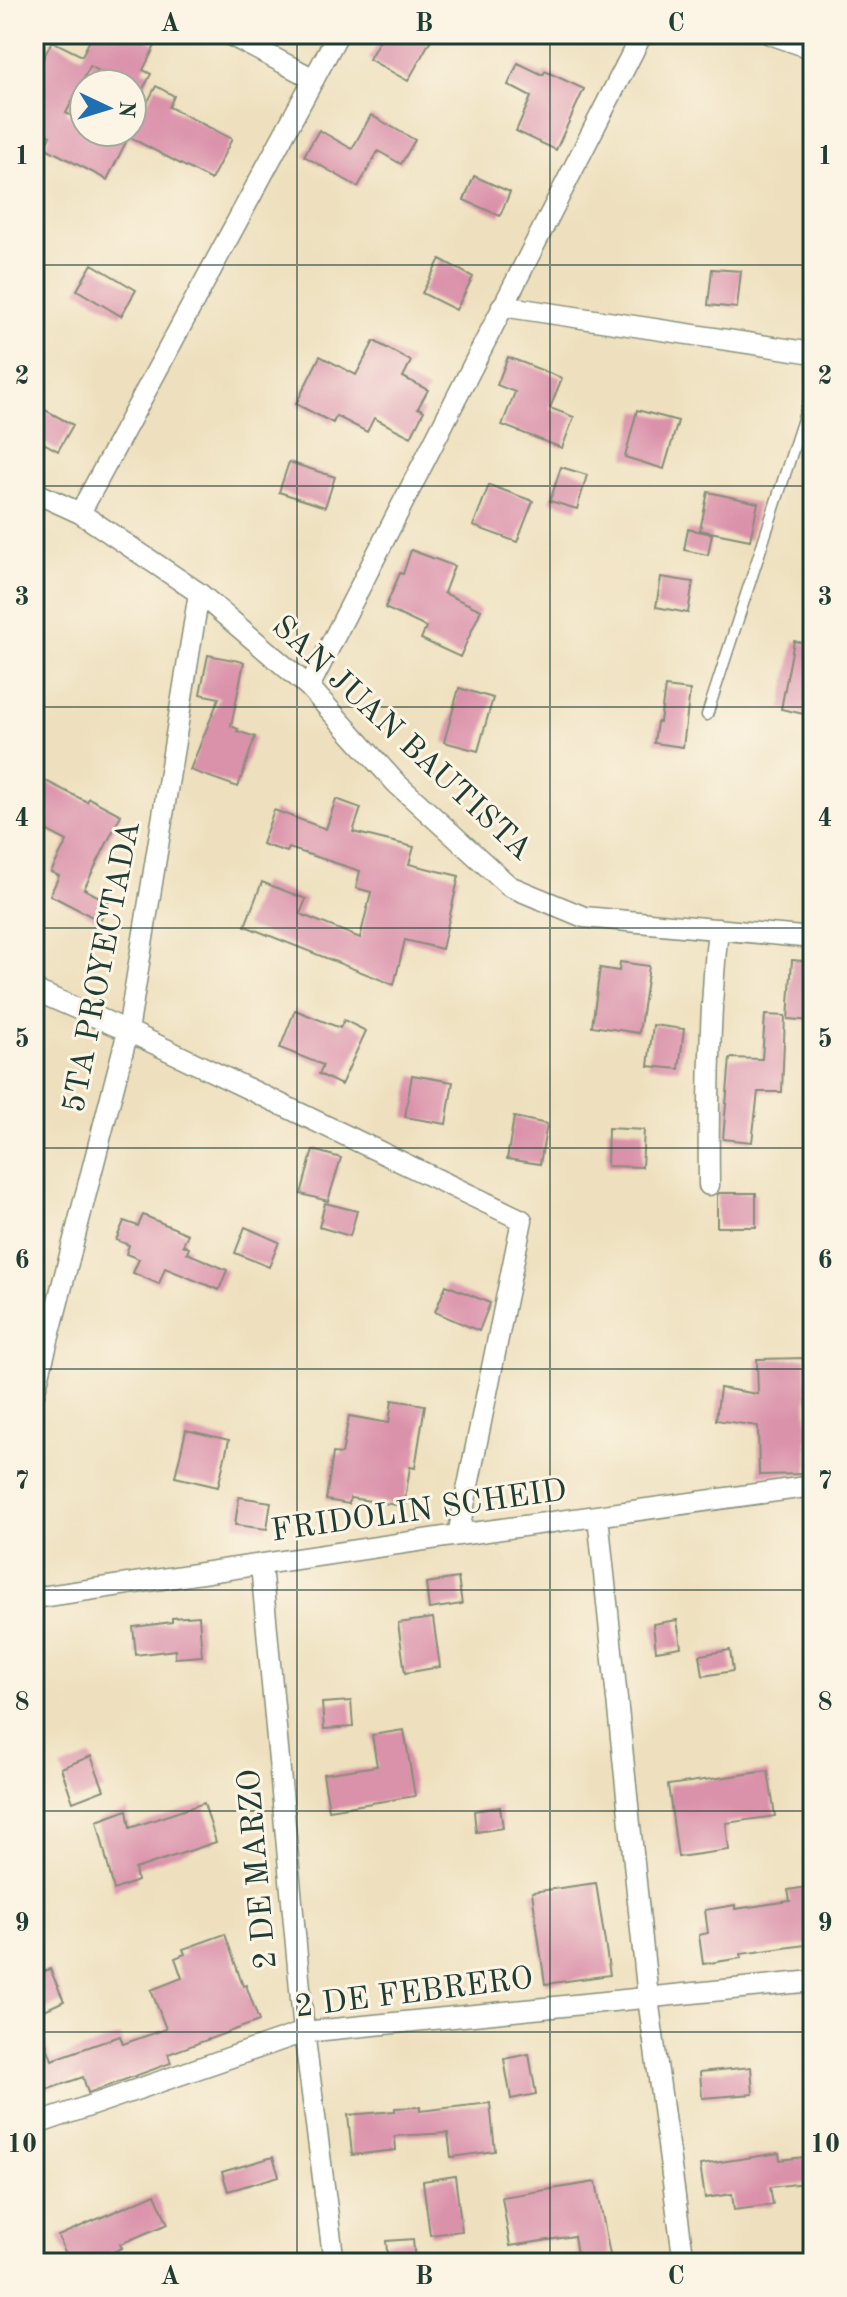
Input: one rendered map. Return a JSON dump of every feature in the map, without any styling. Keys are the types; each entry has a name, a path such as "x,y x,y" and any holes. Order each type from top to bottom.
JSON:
{"street":[{"path":"228,34 314,79"},
{"path":"80,513 338,34"},
{"path":"309,687 642,34"},
{"path":"770,34 813,49"},
{"path":"502,306 813,353"},
{"name":"SAN JUAN BAUTISTA","path":"34,492 80,513 199,593 309,687 396,783 509,886 584,917 813,938"},
{"name":"5TA PROYECTADA","path":"34,1394 128,1031 199,593"},
{"path":"709,1185 708,1076 718,929"},
{"path":"34,990 128,1031 522,1220 458,1535"},
{"name":"FRIDOLIN SCHEID","path":"34,1598 813,1486"},
{"path":"598,1516 648,1998 684,2263"},
{"name":"2 DE MARZO","path":"261,1565 304,2032 334,2263"},
{"name":"2 DE FEBRERO","path":"34,2125 304,2032 813,1981"}],"lane":[{"path":"707,715 813,388"}],"building":[{"path":"93,34 144,34 144,38 156,44 144,68 68,68 68,148 123,148 107,180 44,147 50,136 34,127 34,76 52,41 82,56"},
{"path":"383,34 434,34 408,81 369,59"},
{"path":"518,63 543,75 545,71 584,89 556,150 516,131 531,97 508,85"},
{"path":"156,86 174,96 169,107 232,139 211,180 148,147 148,101"},
{"path":"371,115 415,140 401,164 378,151 358,187 304,156 319,130 352,149"},
{"path":"474,176 510,192 500,216 464,200"},
{"path":"440,259 473,277 456,310 422,293"},
{"path":"92,264 136,290 121,316 77,290"},
{"path":"712,269 741,271 737,308 708,305"},
{"path":"374,341 411,361 403,377 428,390 418,408 424,411 411,437 374,418 367,432 336,416 333,423 296,404 320,356 356,375"},
{"path":"508,357 562,378 550,408 574,417 562,448 502,425 515,392 497,385"},
{"path":"34,404 73,425 58,451 34,438"},
{"path":"637,410 678,421 664,469 625,457"},
{"path":"289,462 335,477 325,507 279,492"},
{"path":"561,467 587,475 577,509 550,501"},
{"path":"489,485 533,501 517,542 473,526"},
{"path":"708,492 758,503 750,540 700,530"},
{"path":"688,529 712,534 708,555 684,550"},
{"path":"411,550 454,566 444,593 481,610 460,657 421,639 426,627 385,608 400,573 403,574"},
{"path":"661,577 693,582 688,613 656,607"},
{"path":"794,641 813,645 813,716 781,709"},
{"path":"208,655 244,662 231,726 255,737 238,787 190,770 219,698 200,694"},
{"path":"665,687 690,690 683,747 654,743"},
{"path":"459,688 493,698 478,751 444,742"},
{"path":"34,775 121,815 84,889 109,902 100,921 50,895 59,876 51,872 67,841 34,824"},
{"path":"336,799 361,808 353,832 414,847 409,864 459,876 442,949 405,940 394,985 245,926 262,882 306,899 300,914 360,938 371,892 356,888 360,871 289,848 287,852 262,844 274,810 326,829"},
{"path":"792,960 813,962 813,1021 788,1019"},
{"path":"620,962 649,966 639,1033 592,1026 600,968 619,971"},
{"path":"295,1010 340,1028 344,1020 366,1031 341,1085 319,1074 323,1065 280,1048"},
{"path":"765,1015 785,1016 782,1092 758,1092 752,1142 723,1139 730,1058 762,1059"},
{"path":"653,1025 684,1029 679,1069 648,1066"},
{"path":"412,1075 453,1082 446,1124 405,1117"},
{"path":"514,1117 547,1124 540,1164 507,1159"},
{"path":"608,1128 644,1130 642,1167 607,1166"},
{"path":"313,1150 341,1158 328,1201 301,1194"},
{"path":"719,1193 756,1193 756,1227 717,1227"},
{"path":"325,1203 357,1211 350,1236 319,1227"},
{"path":"143,1215 188,1234 183,1245 189,1248 187,1253 227,1270 219,1290 165,1268 159,1284 133,1273 139,1259 126,1254 129,1245 116,1240 124,1221 138,1226"},
{"path":"245,1227 279,1242 269,1267 235,1253"},
{"path":"446,1285 490,1303 479,1331 435,1312"},
{"path":"806,1358 808,1474 759,1475 758,1426 716,1420 720,1388 758,1394 757,1359"},
{"path":"392,1400 425,1405 415,1468 410,1467 404,1506 350,1498 349,1504 326,1500 333,1453 342,1454 349,1416 389,1423"},
{"path":"186,1430 229,1440 218,1487 175,1477"},
{"path":"239,1497 271,1502 267,1529 235,1525"},
{"path":"458,1578 462,1604 429,1609 426,1583"},
{"path":"199,1616 202,1656 175,1658 175,1650 136,1655 133,1627 172,1622 172,1618"},
{"path":"433,1618 440,1667 405,1673 398,1623"},
{"path":"677,1620 681,1647 656,1651 653,1624"},
{"path":"730,1650 733,1671 703,1676 700,1655"},
{"path":"351,1701 353,1727 324,1729 322,1703"},
{"path":"404,1730 415,1796 329,1810 323,1774 377,1766 372,1735"},
{"path":"91,1756 104,1790 73,1802 61,1768"},
{"path":"768,1771 775,1816 726,1823 729,1850 678,1857 668,1785"},
{"path":"204,1803 216,1842 135,1869 137,1881 114,1890 97,1821 127,1810 130,1828"},
{"path":"500,1807 503,1828 476,1832 474,1811"},
{"path":"596,1883 610,1975 545,1984 532,1892"},
{"path":"813,1886 813,1944 741,1954 742,1958 703,1964 699,1935 708,1933 705,1910 790,1901 788,1890"},
{"path":"225,1934 259,2021 168,2054 171,2063 88,2093 83,2077 34,2094 34,2019 37,2018 52,2060 120,2036 123,2044 166,2029 151,1990 182,1978 175,1958 185,1954 183,1949"},
{"path":"50,1969 64,2001 34,2015 34,1976"},
{"path":"529,2054 536,2094 511,2099 504,2059"},
{"path":"751,2067 753,2094 702,2098 700,2072"},
{"path":"490,2103 495,2151 451,2157 448,2133 395,2136 396,2150 352,2155 348,2115 395,2111 395,2108 420,2107 420,2111"},
{"path":"779,2153 780,2160 813,2156 813,2182 770,2187 773,2205 734,2210 732,2194 705,2198 700,2165"},
{"path":"273,2157 279,2176 228,2191 222,2172"},
{"path":"455,2176 462,2231 430,2235 423,2181"},
{"path":"596,2182 610,2255 578,2260 574,2236 510,2246 502,2197"},
{"path":"155,2194 168,2224 120,2244 122,2248 88,2263 70,2263 58,2236"},
{"path":"413,2239 415,2263 388,2263 386,2241"}]}
